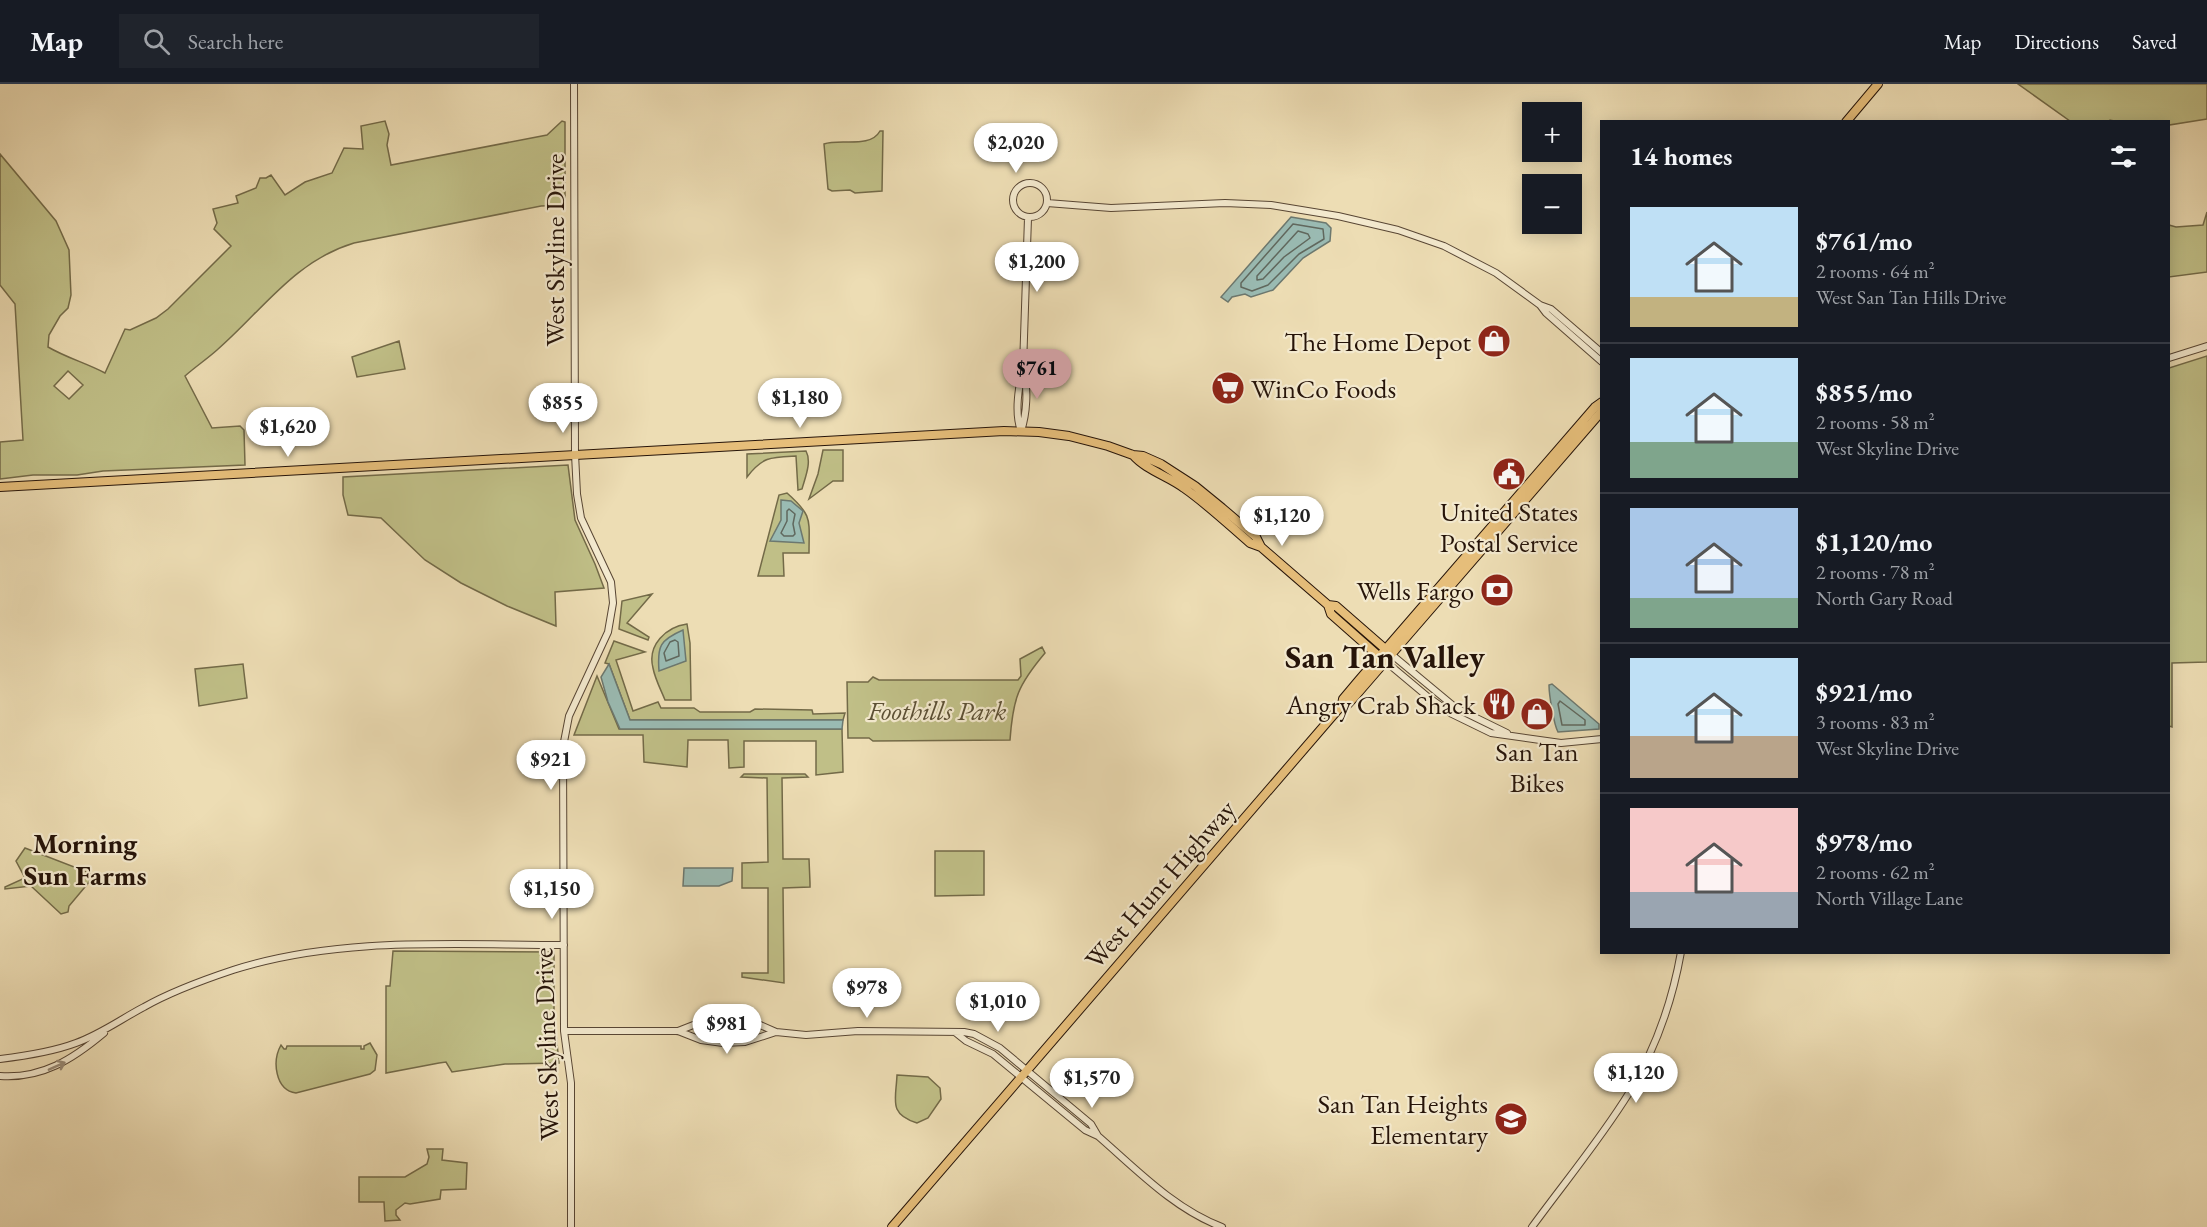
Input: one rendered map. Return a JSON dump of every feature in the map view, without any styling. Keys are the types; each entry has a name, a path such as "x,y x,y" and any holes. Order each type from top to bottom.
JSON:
{"main road":[{"path":"1848,120 1878,84"},
{"name":"West Hunt Highway","path":"1561,453 1600,403"},
{"name":"West Hunt Highway","path":"892,1227 1342,705 1348,704 1385,655 1561,453 1600,413"},
{"path":"0,488 575,454 1021,431 1069,436 1143,456 1195,486 1256,537 1261,547 1328,605 1331,614 1385,655"},
{"path":"1328,605 1336,606 1352,619 1385,655"},
{"path":"1336,618 1340,616 1352,619"}],"street":[{"name":"West Skyline Drive","path":"571,1227 571,1083 564,1031 563,747 569,716 608,632 613,603 611,582 581,518 578,506 575,454 574,84"},
{"path":"1032,183 1045,192 1047,203 1042,212 1028,218 1018,213 1013,203 1014,192 1022,184 1032,183"},
{"path":"1047,203 1110,208 1249,204 1338,216 1398,230 1444,246 1496,273 1540,304 1551,309 1600,351"},
{"path":"1021,431 1018,422 1023,367 1028,218"},
{"path":"1540,304 1546,313 1600,360"},
{"path":"2170,358 2207,346"},
{"path":"1385,655 1456,708 1510,735 1561,743 1600,739"},
{"path":"0,1076 25,1075 59,1065 111,1027 145,1006 181,989 232,970 298,954 371,946 564,945"},
{"path":"1532,1227 1615,1114 1641,1072 1667,1010 1681,954"},
{"path":"678,1031 701,1022 726,1018 757,1023 776,1032 814,1036 858,1031 955,1032 966,1041 1036,1077 1091,1124 1098,1136 1166,1194 1198,1216 1222,1227"},
{"path":"0,1059 23,1056 75,1043 111,1027"},
{"path":"564,1031 678,1031 701,1040 723,1043 745,1042 776,1032"},
{"path":"1025,1073 1031,1085 1085,1131 1098,1136"}],"green space":[{"path":"2018,84 2207,84 2207,119 2170,125 2170,120 2069,120"},
{"path":"385,121 389,134 387,145 391,165 547,135 562,121 565,122 565,205 541,206 354,243 333,251 296,274 217,350 185,376 212,428 240,426 244,430 245,465 103,471 77,475 33,475 0,479 0,442 23,440 15,304 0,285 0,154 56,221 69,250 71,295 68,308 60,316 49,335 48,347 105,373 125,329 130,330 156,318 168,309 231,246 214,229 217,223 213,209 238,203 236,196 256,188 260,178 271,175 285,195 305,182 332,173 344,148 363,149 361,126","holes":["68,371 83,385 69,399 54,386"]},
{"path":"883,131 882,191 855,193 850,190 832,191 828,189 824,144 869,140"},
{"path":"2207,212 2207,272 2170,277 2170,225 2203,225"},
{"path":"399,341 405,369 357,377 352,357"},
{"path":"2207,356 2207,662 2172,663 2172,727 2170,726 2170,368"},
{"path":"823,450 843,450 843,481 833,481 809,499 818,474"},
{"path":"806,451 808,465 802,489 798,490 796,456 763,461 747,477 747,454"},
{"path":"568,465 575,520 604,588 555,592 556,626 507,606 461,583 425,560 381,518 348,515 343,495 343,477"},
{"path":"787,493 801,507 808,519 809,553 783,553 784,576 758,576 779,495"},
{"path":"652,594 627,623 649,637 648,640 619,629 622,601"},
{"path":"687,624 690,643 691,700 665,700 654,672 653,652 665,633"},
{"path":"614,641 645,652 616,660 633,711 658,702 661,708 694,708 700,712 750,712 755,709 812,710 813,714 845,713 843,720 630,720 609,664 605,663"},
{"name":"Foothills Park","path":"1042,647 1045,653 1018,693 1010,740 873,741 869,738 848,738 847,682 868,682 873,677 879,680 1018,680 1021,676 1020,659"},
{"path":"243,664 247,698 199,706 195,669"},
{"path":"597,676 619,729 842,729 843,772 816,775 816,741 744,741 744,767 729,768 728,740 688,740 687,767 644,762 643,735 574,735"},
{"path":"744,774 805,774 808,777 782,778 783,859 809,859 810,883 810,887 783,888 784,983 742,977 742,973 768,973 768,888 742,888 742,863 768,862 767,778 741,777"},
{"path":"25,848 95,875 69,906 68,912 61,914 31,886 5,889 25,878 16,861"},
{"path":"935,851 984,851 984,895 935,896"},
{"path":"393,951 554,952 554,1013 559,1063 505,1064 452,1072 446,1062 386,1073 386,986 390,986"},
{"path":"370,1043 377,1055 375,1070 370,1074 296,1093 284,1086 277,1074 276,1066 281,1045 284,1049 287,1046 361,1046 361,1049 364,1049 364,1046"},
{"path":"897,1075 928,1077 940,1088 941,1099 928,1118 917,1123 902,1115 898,1110 895,1099"},
{"path":"427,1149 443,1149 442,1160 467,1163 466,1189 441,1190 440,1199 405,1203 396,1210 396,1215 400,1220 385,1221 384,1202 359,1202 359,1177 405,1177 427,1164 429,1157"}],"water":[{"path":"1291,217 1326,223 1331,228 1330,241 1303,258 1273,290 1251,297 1245,294 1232,297 1228,302 1221,297"},
{"path":"781,500 791,501 803,511 799,523 804,543 770,541 781,520"},
{"path":"683,630 686,661 659,671 659,655 662,645 669,637"},
{"path":"609,664 630,720 843,720 842,729 620,729 608,702 601,677"},
{"path":"1552,684 1599,724 1599,729 1558,732 1550,696 1549,685"},
{"path":"684,868 733,868 732,881 719,886 683,886"}],"place":[{"name":"The Home Depot","path":"1494,341"},
{"name":"WinCo Foods","path":"1228,388"},
{"name":"United States Postal Service","path":"1509,474"},
{"name":"Wells Fargo","path":"1497,590"},
{"name":"Angry Crab Shack","path":"1499,704"},
{"name":"San Tan Bikes","path":"1537,714"},
{"name":"San Tan Heights Elementary","path":"1511,1119"}],"district":[{"name":"San Tan Valley","path":"1385,656"},
{"name":"Morning Sun Farms","path":"85,859"}]}
